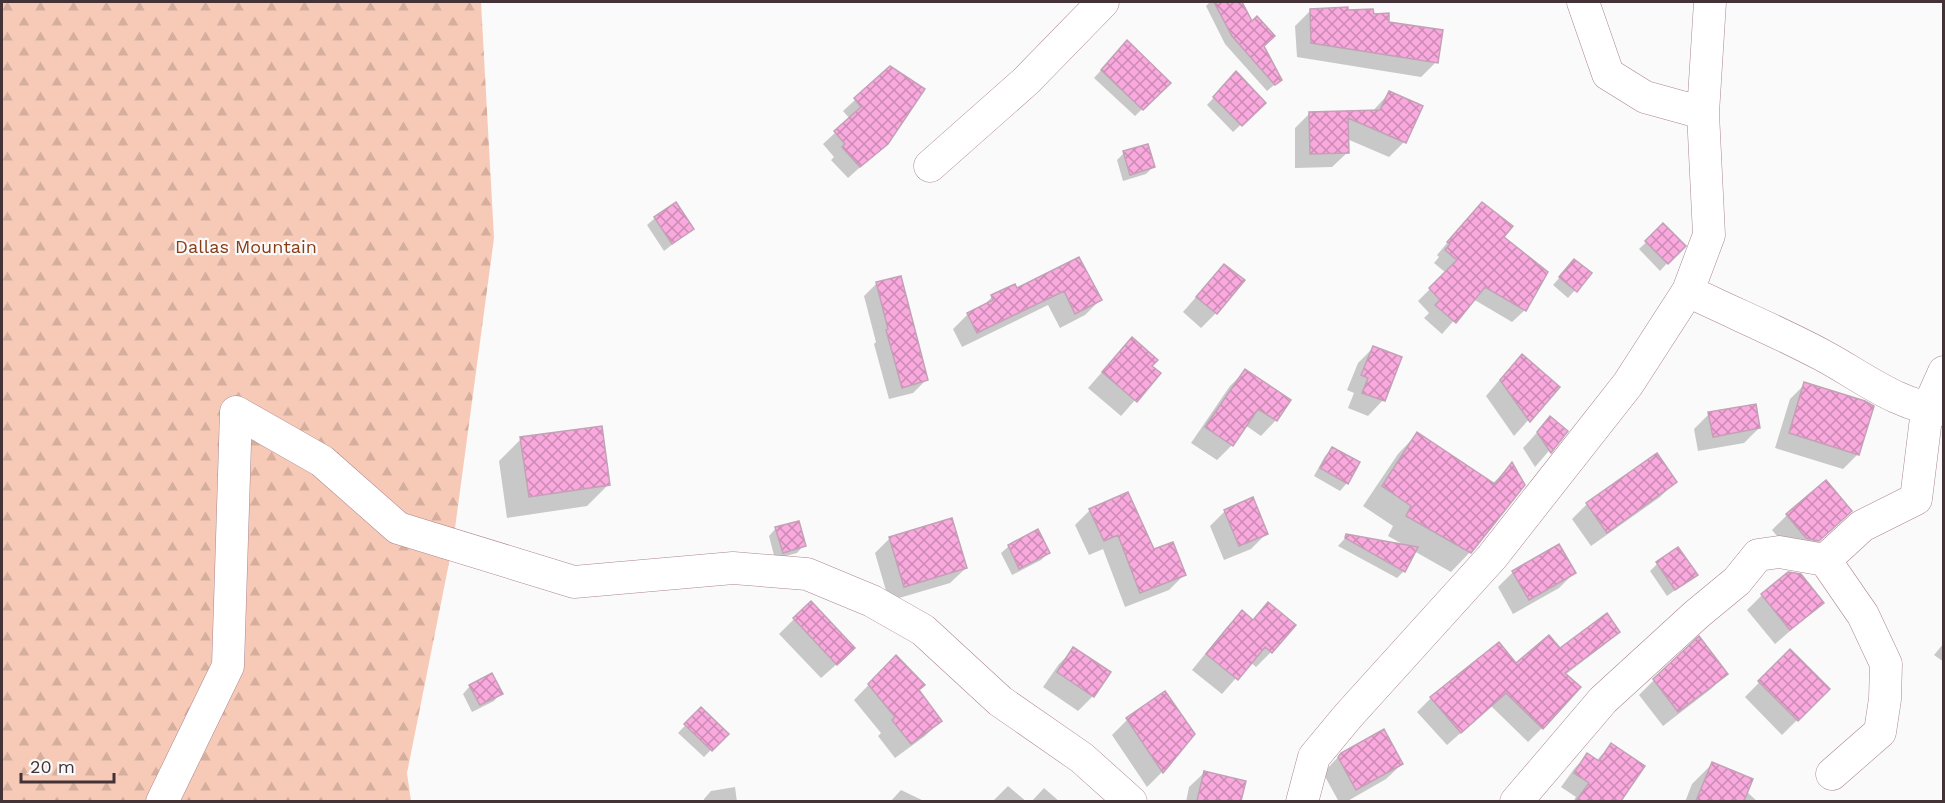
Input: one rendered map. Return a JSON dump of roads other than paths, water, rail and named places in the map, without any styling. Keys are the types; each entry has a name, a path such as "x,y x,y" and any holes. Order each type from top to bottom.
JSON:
{"street":[{"path":"930,166 1026,81 1103,2"},
{"path":"1582,2 1608,74 1645,97 1703,113"},
{"path":"1302,801 1314,757 1348,716 1492,557 1628,384 1688,291 1709,235 1703,113 1710,2"},
{"path":"1688,291 1822,355 1887,392 1935,410"},
{"path":"1825,560 1862,526 1916,499 1944,372"},
{"path":"162,801 228,666 236,412 322,461 398,528 574,582 734,568 807,574 872,601 923,630 999,701 1082,758 1131,801"},
{"path":"1516,801 1604,700 1697,614 1737,581 1758,555 1779,552 1825,560 1863,615 1886,664 1885,699 1880,732 1832,774"}],"park label":[{"name":"Dallas Mountain","path":"246,247"}]}
